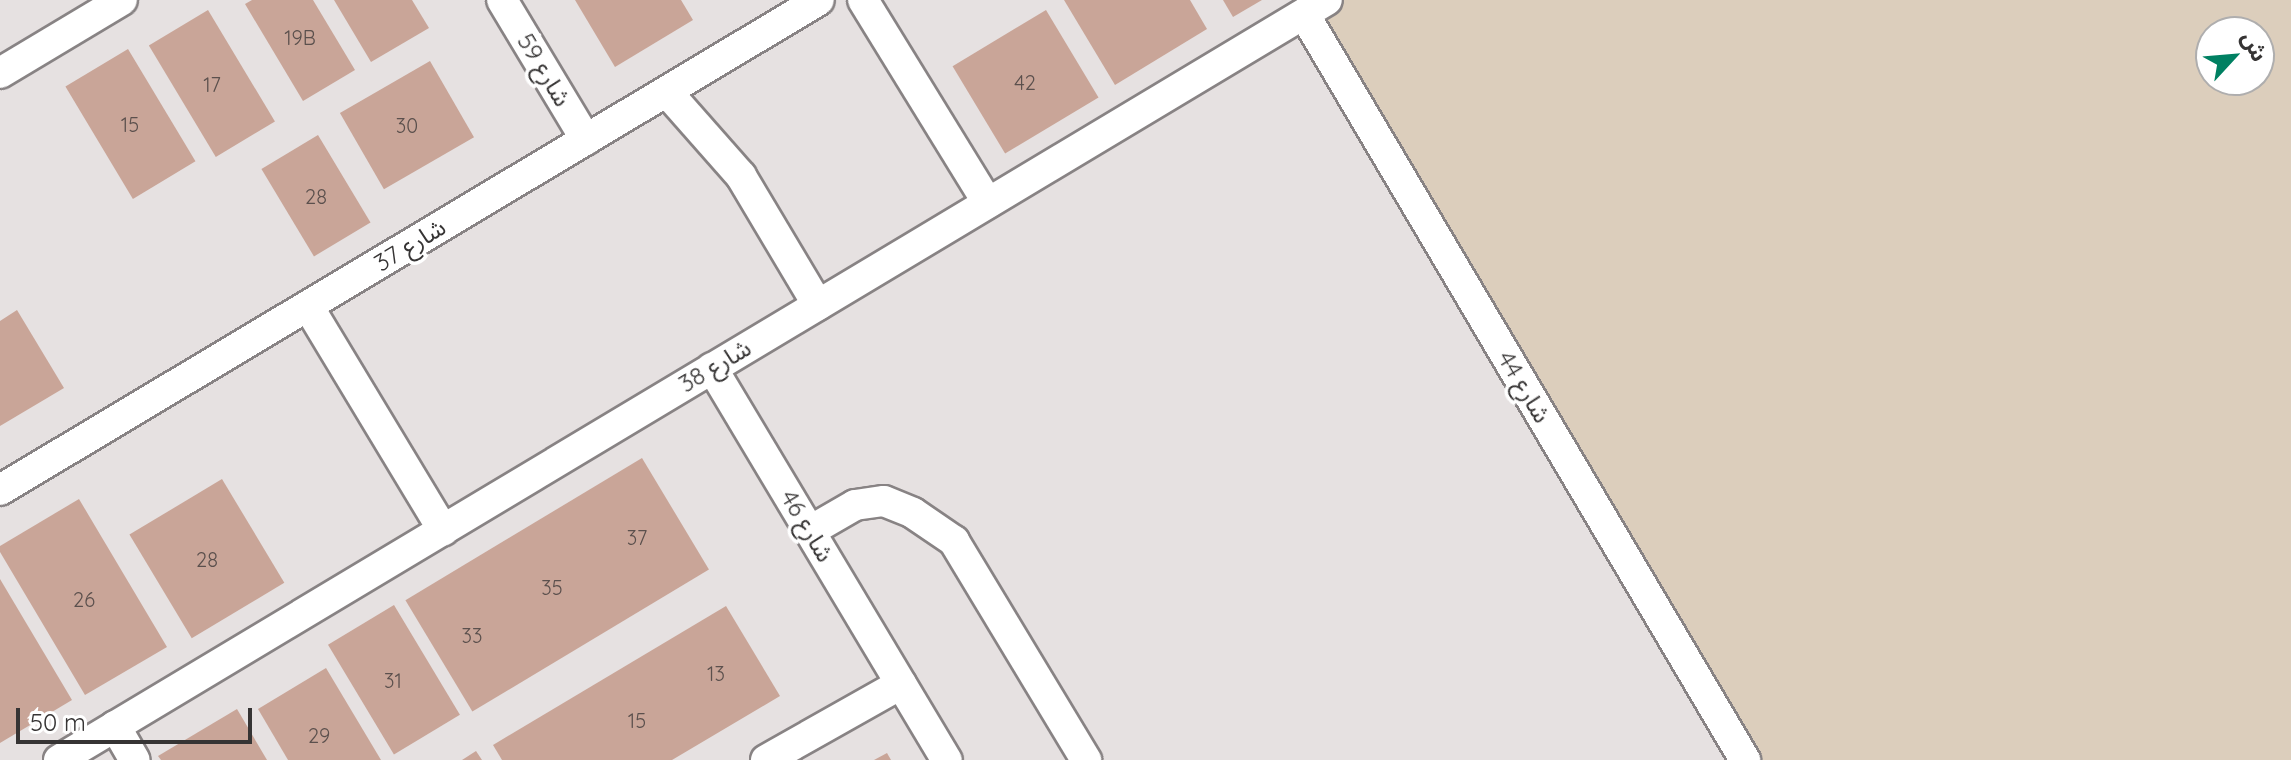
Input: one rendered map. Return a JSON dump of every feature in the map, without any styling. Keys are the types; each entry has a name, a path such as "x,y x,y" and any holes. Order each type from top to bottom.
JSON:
{"street":[{"path":"0,73 122,0"},
{"name":"شارع 59","path":"502,0 586,140"},
{"name":"شارع 37","path":"0,490 819,0"},
{"path":"863,0 988,203"},
{"name":"شارع 38","path":"59,760 1316,7"},
{"name":"شارع 44","path":"1316,7 1745,760"},
{"path":"667,92 741,176 818,305"},
{"path":"308,306 443,530"},
{"name":"شارع 46","path":"712,368 947,760"},
{"path":"810,531 855,505 884,501 913,513 954,541 1086,760"},
{"path":"766,760 901,684"},
{"path":"115,726 135,760"}],"shaded area":[{"path":"1327,0 2291,0 2291,760 1745,760 1304,14"}],"building":[{"path":"252,0 313,0 355,70 303,101 245,4"},
{"path":"334,0 412,0 429,28 371,62"},
{"path":"575,0 681,0 693,20 615,67"},
{"path":"1064,0 1190,0 1207,29 1115,85"},
{"path":"1223,0 1262,0 1233,17"},
{"path":"208,10 275,121 216,157 149,46"},
{"path":"1046,10 1099,97 1005,154 953,66"},
{"path":"128,49 195,161 133,199 65,87"},
{"path":"430,61 474,137 384,189 340,113"},
{"path":"318,135 371,222 314,256 261,169"},
{"path":"17,310 64,388 0,426 0,321"},
{"path":"642,458 709,569 472,712 405,600"},
{"path":"222,479 284,583 192,638 129,535"},
{"path":"79,499 167,647 85,695 0,552 0,546"},
{"path":"0,579 72,700 0,743"},
{"path":"394,605 460,715 394,754 328,645"},
{"path":"726,606 780,696 672,760 502,760 493,745"},
{"path":"326,668 381,760 288,760 258,709"},
{"path":"237,709 267,760 161,760 158,756"},
{"path":"476,751 482,760 462,760"},
{"path":"887,753 891,760 874,760"}]}
